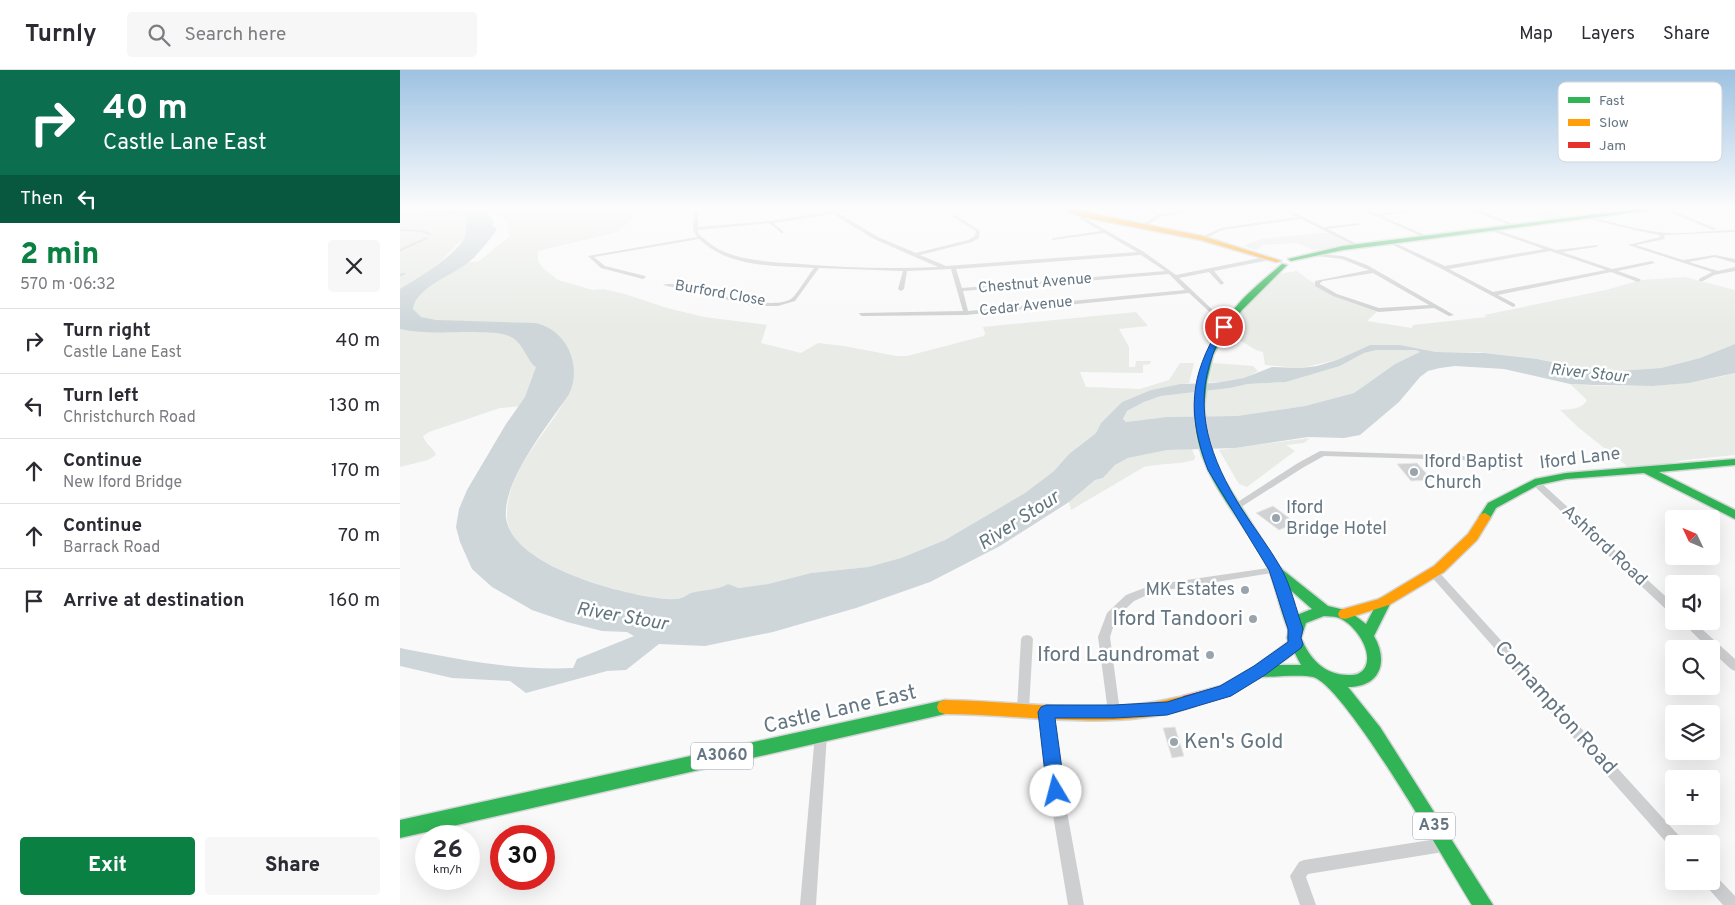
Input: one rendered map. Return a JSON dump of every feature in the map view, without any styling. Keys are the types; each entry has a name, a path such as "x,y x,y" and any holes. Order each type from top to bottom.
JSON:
{"main road":[{"path":"1238,248 1281,260 1355,248"},
{"path":"1281,260 1240,306 1224,327 1209,353 1198,396 1198,411 1208,459 1235,507 1275,570 1296,629"},
{"name":"Iford Lane","path":"1345,614 1384,602 1433,572 1473,537 1492,506 1535,482 1566,476 1735,462"},
{"path":"1647,470 1735,515"},
{"path":"1275,570 1324,611"},
{"path":"1367,636 1384,602"},
{"path":"1259,671 1313,671 1342,682 1358,680 1369,674 1373,666 1372,647 1367,636 1345,614 1324,611 1311,614 1300,620 1294,638 1302,658 1313,671"},
{"name":"Castle Lane East","path":"400,829 939,707 1023,709 1046,712 1114,712 1167,708 1225,692 1259,671 1296,644"},
{"name":"A35","path":"1324,676 1341,690 1358,711 1483,905"},
{"path":"1358,680 1358,711"}],"street":[{"path":"639,248 590,256 603,266 642,277"},
{"path":"714,248 747,260 817,267 905,271 1142,253"},
{"path":"900,248 951,268 966,313"},
{"path":"915,254 941,248"},
{"path":"1133,248 1172,275 1214,314"},
{"path":"1402,248 1514,305"},
{"path":"1543,248 1638,280"},
{"path":"1554,252 1582,248"},
{"path":"1640,248 1719,273"},
{"path":"1444,268 1548,250"},
{"path":"1326,254 1360,263 1451,315"},
{"path":"1682,261 1715,256 1735,261"},
{"name":"Chestnut Avenue","path":"959,290 1172,275 1281,260"},
{"path":"1493,294 1652,263"},
{"name":"Burford Close","path":"666,284 747,302 770,304 788,302 793,300 817,267"},
{"path":"1701,280 1735,269"},
{"path":"1210,270 1221,283"},
{"path":"901,289 905,271"},
{"path":"1374,271 1322,280 1317,282 1317,285 1336,296 1378,310 1434,306"},
{"name":"Cedar Avenue","path":"862,314 966,313 1189,291"},
{"path":"788,302 794,306"},
{"path":"1235,507 1323,453 1463,458 1505,467"},
{"name":"Ashford Road","path":"1535,482 1665,602"},
{"path":"1114,712 1104,637 1111,616 1130,598 1152,589 1275,570"},
{"name":"Corhampton Road","path":"1433,572 1669,835"},
{"path":"1696,630 1735,666"},
{"path":"1023,709 1027,639"},
{"path":"1046,712 1054,779 1076,905"},
{"path":"808,905 821,734"},
{"path":"1308,905 1298,876 1304,867 1446,845"},
{"path":"1719,890 1733,905"}],"shaded area":[{"path":"400,248 454,248 435,267 479,261 495,248 551,248 538,251 538,261 543,268 558,280 593,290 603,289 625,294 667,308 704,317 767,325 761,343 801,353 818,343 896,356 907,356 984,336 983,327 1136,312 1148,326 1119,329 1129,347 1129,367 1135,367 1136,361 1151,361 1150,364 1143,365 1143,373 1080,372 1086,387 1140,389 1169,380 1180,363 1194,363 1189,383 1151,390 1122,402 1101,423 1096,433 1069,454 1054,471 1025,493 945,540 901,558 868,567 811,573 768,584 739,588 728,584 676,599 664,599 619,590 569,574 526,549 512,534 507,517 508,501 513,485 527,457 563,403 500,408 429,432 423,436 436,455 428,460 400,467"},
{"path":"1308,248 1332,248 1313,250"},
{"path":"1297,271 1326,289 1379,310 1367,321 1412,328 1413,325 1487,317 1484,315 1606,290 1641,280 1685,277 1735,290 1735,344 1700,358 1661,368 1601,372 1537,359 1478,352 1436,352 1400,345 1370,345 1337,360 1301,368 1265,365 1263,352 1237,339 1236,336 1232,337 1224,327 1271,275"},
{"path":"1377,350 1416,350 1421,352 1395,364 1354,393 1305,406 1237,416 1166,417 1126,422 1123,419 1127,411 1161,396 1230,388 1248,384 1286,382 1340,366 1364,353"},
{"path":"1213,363 1253,366 1258,371 1234,381 1209,382"},
{"path":"1735,373 1735,455 1685,460 1632,470 1579,428 1560,410 1582,406 1587,400 1570,384 1653,386 1694,382"},
{"path":"1310,438 1304,443 1286,445 1295,451 1247,487 1239,484 1219,450"},
{"path":"1192,449 1195,457 1194,460 1144,467 1071,510 1069,502 1095,480 1103,478 1115,465 1128,458 1166,450"}],"water":[{"name":"River Stour","path":"456,248 483,248 472,260 427,288 420,295 415,301 413,309 421,317 436,320 535,323 546,327 563,340 573,360 573,383 569,394 528,453 511,487 506,518 513,535 527,550 547,563 570,574 619,590 670,599 679,599 691,593 719,588 728,584 739,588 768,584 811,573 868,567 901,558 945,540 1025,493 1054,471 1069,454 1096,433 1101,423 1122,402 1151,390 1181,384 1216,383 1244,378 1272,367 1301,368 1317,366 1337,360 1370,345 1400,345 1436,352 1485,353 1537,359 1601,372 1661,368 1700,358 1735,344 1735,373 1689,383 1653,386 1570,384 1504,369 1455,366 1428,371 1420,377 1399,402 1360,435 1344,438 1308,437 1235,448 1167,450 1128,458 1115,465 1103,478 1095,480 1069,502 1000,546 930,582 856,608 773,632 705,646 659,644 626,670 607,671 526,693 510,681 452,678 400,666 400,648 507,666 573,668 577,659 634,636 627,632 602,631 532,610 492,587 472,569 460,542 456,527 459,509 467,490 506,424 525,397 536,367 522,347 514,339 504,334 490,332 426,332 400,329 400,289 446,258","holes":["1377,350 1416,350 1420,352 1395,364 1354,393 1305,406 1237,416 1166,417 1126,422 1123,419 1127,411 1161,396 1230,388 1248,384 1286,382 1340,366 1364,353"]}],"building":[{"name":"Iford Baptist Church","path":"1417,463 1432,480 1411,481 1397,464"},
{"name":"Iford Bridge Hotel","path":"1273,506 1296,523 1279,530 1256,513"},
{"name":"Ken's Gold","path":"1175,727 1184,756 1172,758 1163,728"}],"waterway":[{"path":"400,250 405,248"},
{"path":"400,275 404,274"}],"traffic: fast":[{"path":"1291,259 1343,248"},
{"path":"1284,265 1239,308 1222,331 1209,355 1202,381 1199,409 1203,438 1213,470 1275,570 1295,629"},
{"path":"1485,517 1492,506 1535,482 1566,476 1735,462"},
{"path":"1647,470 1735,515"},
{"path":"1276,570 1324,611"},
{"path":"1367,636 1384,602"},
{"path":"1324,611 1339,613 1353,620 1370,642 1374,659 1373,668 1368,675 1360,680 1341,681 1323,675 1308,663 1298,647 1294,638 1300,620 1311,614 1324,611"},
{"path":"1259,671 1313,671"},
{"path":"1324,676 1341,690 1374,732 1483,905"},
{"path":"400,829 945,707"}],"traffic: slow":[{"path":"1235,248 1278,261"},
{"path":"1345,614 1384,602 1439,569 1473,537 1485,517"},
{"path":"945,707 1098,713 1129,712 1189,701"}],"traffic: jam":[{"path":"1189,701 1225,691 1259,671 1296,644"}],"place":[{"name":"Iford Baptist Church","path":"1414,472"},
{"name":"Iford Bridge Hotel","path":"1276,518"},
{"name":"MK Estates","path":"1245,590"},
{"name":"Iford Tandoori","path":"1253,619"},
{"name":"Iford Laundromat","path":"1210,655"},
{"name":"Ken's Gold","path":"1174,742"}],"route":[{"path":"1056,791 1046,712 1114,712 1167,708 1225,692 1259,671 1296,644 1294,638 1296,629 1275,570 1235,507 1208,459 1198,411 1198,396 1209,353 1224,327"}]}
